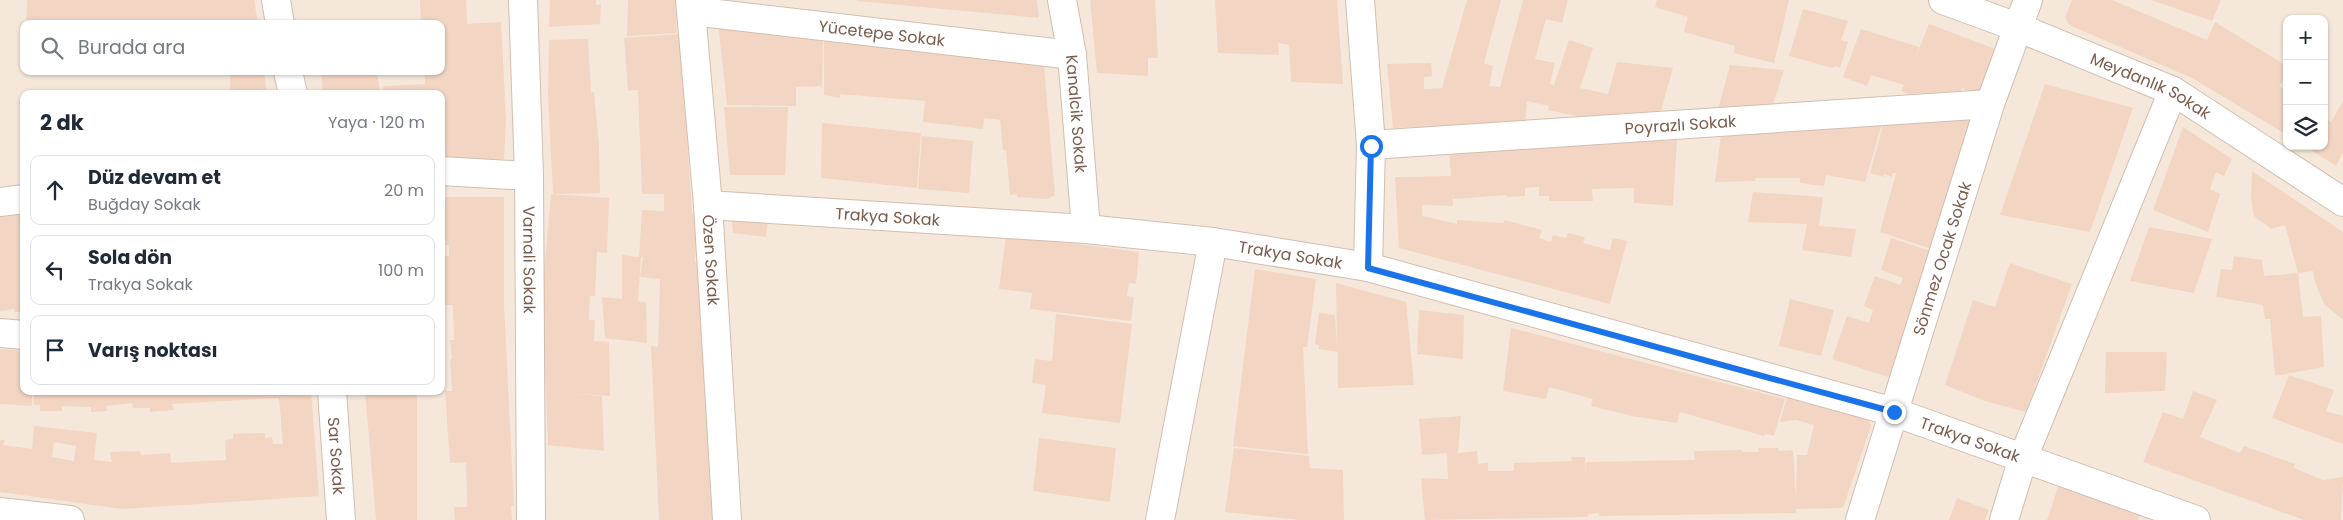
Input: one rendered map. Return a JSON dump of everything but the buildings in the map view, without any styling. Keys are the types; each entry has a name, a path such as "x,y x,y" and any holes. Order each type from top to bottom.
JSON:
{"street":[{"path":"276,0 279,20"},
{"name":"Varnali Sokak","path":"523,0 529,176 531,520"},
{"name":"Kanalcik Sokak","path":"1062,0 1072,55 1086,228"},
{"path":"1360,0 1371,146 1368,268"},
{"name":"Meydanlık Sokak","path":"1943,0 2017,26 2173,91 2342,197"},
{"name":"Sönmez Ocak Sokak","path":"1860,520 1990,104 2028,0"},
{"name":"Yücetepe Sokak","path":"691,6 1072,55"},
{"name":"Özen Sokak","path":"691,6 708,205 727,520"},
{"path":"289,75 291,90"},
{"path":"2004,520 2023,458 2173,91"},
{"name":"Poyrazlı Sokak","path":"1371,146 1990,104"},
{"path":"445,171 529,176"},
{"path":"0,202 20,200"},
{"name":"Trakya Sokak","path":"708,205 1086,228 1213,242 1368,268 1894,412 2196,520"},
{"path":"1160,520 1213,242"},
{"path":"0,333 20,335"},
{"name":"Sar Sokak","path":"332,395 341,520"},
{"path":"0,512 70,520"}],"shaded area":[{"path":"0,0 2343,0 2343,520 0,520"}],"route":[{"path":"1371,146 1368,268 1894,412"}]}
